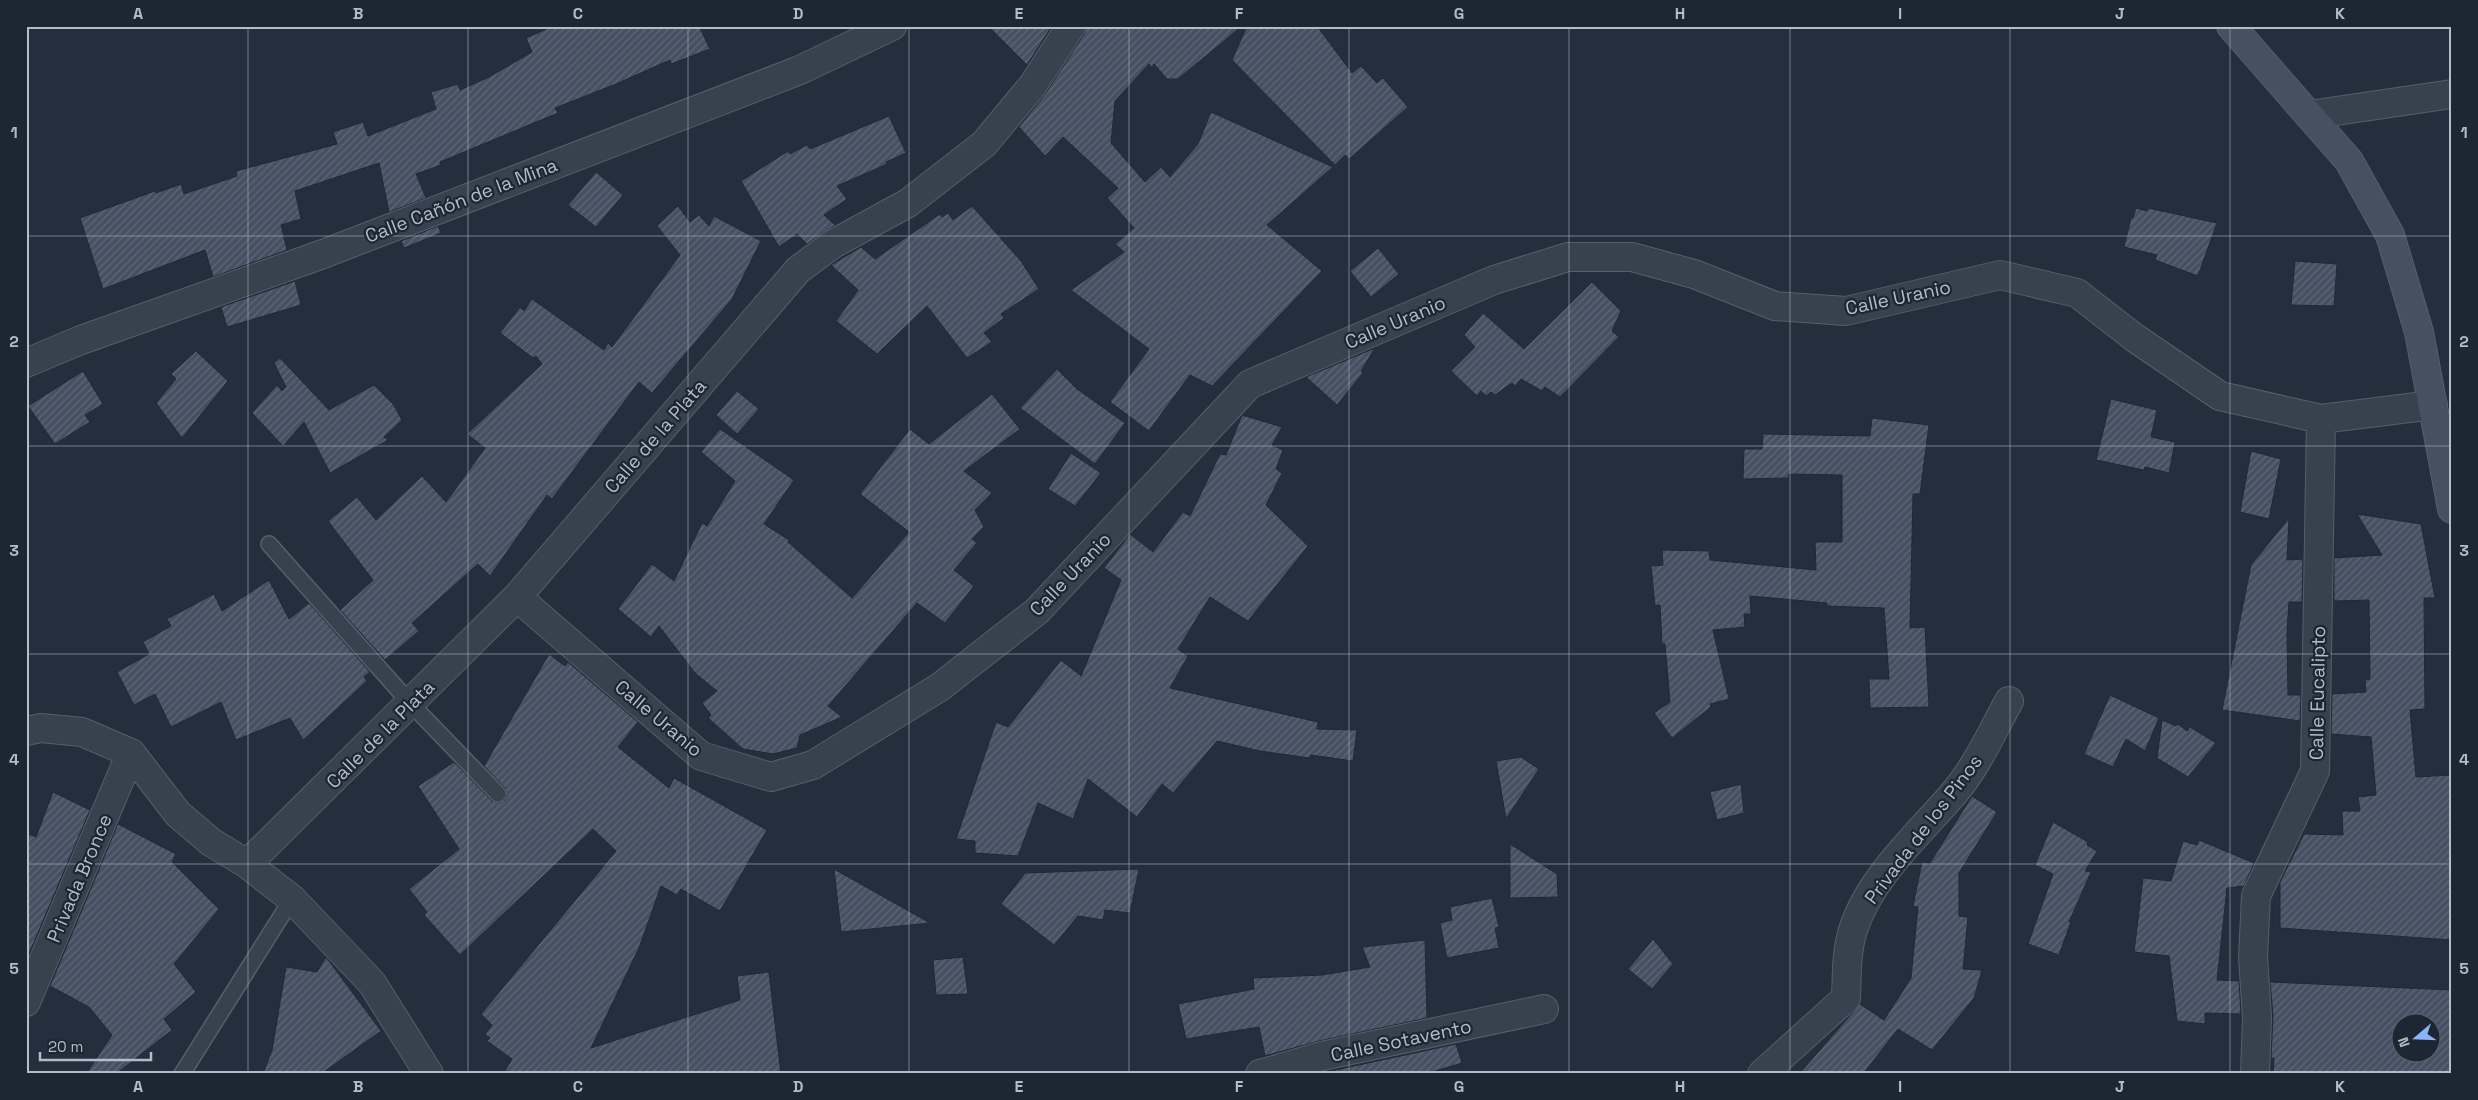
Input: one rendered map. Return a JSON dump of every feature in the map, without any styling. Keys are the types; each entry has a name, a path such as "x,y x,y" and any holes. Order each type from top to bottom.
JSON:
{"main road":[{"path":"2231,26 2349,161 2390,235 2419,332 2452,509"}],"street":[{"name":"Calle Cañón de la Mina","path":"26,363 81,340 323,254 790,73 892,26"},
{"name":"Calle de la Plata","path":"247,864 411,704 517,597 798,270 833,244 908,203 984,144 1033,86 1071,26"},
{"path":"2310,115 2452,94"},
{"name":"Calle Uranio","path":"517,597 701,756 771,777 813,765 940,687 1037,611 1250,384 1494,280 1568,257 1632,257 1694,274 1775,306 1846,311 2000,275 2077,293 2134,338 2220,396 2321,418 2433,405"},
{"name":"Calle Eucalipto","path":"2255,1074 2257,1018 2252,957 2256,896 2316,771 2321,418"},
{"name":"Privada de los Pinos","path":"1762,1074 1846,998 1848,955 1852,932 1860,912 1904,849 1955,792 1974,765 2009,701"},
{"path":"26,731 41,728 82,732 131,753 178,814 211,842 247,864 292,899 372,984 429,1074"},
{"name":"Privada Bronce","path":"26,1002 131,753"},
{"name":"Calle Sotavento","path":"1260,1074 1322,1056 1544,1010"}],"lane":[{"path":"269,544 411,704 498,794"},
{"path":"182,1074 292,899"}],"building":[{"path":"554,26 699,26 710,49 671,64 670,60 555,108 558,113 440,162 441,165 416,174 426,198 389,212 379,163 295,191 301,219 281,225 287,250 213,277 205,250 103,289 80,218 155,191 156,193 181,184 184,194 237,176 236,171 337,144 333,132 363,122 368,136 436,109 431,92 458,84 460,90 489,77 532,52 526,38"},
{"path":"988,26 1052,26 1027,65"},
{"path":"1087,26 1242,26 1178,79 1167,79 1154,64 1152,68 1149,64 1115,101 1111,143 1145,182 1161,167 1170,177 1198,144 1211,112 1333,167 1267,225 1322,271 1212,386 1190,375 1149,431 1110,402 1149,349 1071,290 1124,252 1115,244 1134,228 1107,198 1118,188 1063,137 1045,156 1019,127 1046,93 1084,34"},
{"path":"1247,26 1317,26 1352,73 1361,66 1377,83 1383,78 1408,107 1349,159 1345,155 1335,165 1232,60"},
{"path":"889,116 906,153 886,162 887,164 837,186 847,199 824,215 835,225 807,244 797,234 779,247 741,181 788,151 790,154 807,145 810,149"},
{"path":"596,172 623,195 596,227 568,205"},
{"path":"678,206 690,222 699,215 709,226 714,216 761,241 732,299 652,393 639,382 552,499 547,495 490,576 478,564 412,623 419,631 385,660 340,610 373,580 328,521 357,497 376,520 422,476 446,502 485,448 467,434 542,364 536,356 533,358 500,333 520,307 524,311 532,299 604,350 608,343 612,347 680,255 657,226"},
{"path":"972,206 1021,261 1039,289 1001,314 1004,318 984,333 992,342 967,358 927,306 877,354 836,321 858,290 831,265 861,247 875,259 940,214 942,217 948,213 953,220"},
{"path":"2136,208 2147,211 2148,208 2217,223 2198,276 2155,260 2157,255 2124,247 2131,218 2133,218"},
{"path":"438,226 441,233 404,248 401,241"},
{"path":"1378,248 1399,274 1371,297 1350,271"},
{"path":"2295,261 2337,264 2334,306 2291,305"},
{"path":"295,281 301,305 227,327 221,307"},
{"path":"1592,282 1621,311 1612,331 1619,337 1560,397 1545,387 1542,391 1521,379 1515,386 1512,383 1495,395 1491,392 1486,396 1481,391 1477,396 1451,371 1475,347 1464,335 1483,313 1524,349"},
{"path":"1375,348 1361,371 1363,373 1337,405 1306,377"},
{"path":"196,351 228,381 182,438 156,403 176,379 171,374"},
{"path":"280,358 329,410 374,385 393,404 402,420 384,437 388,440 330,473 304,422 283,446 252,413 277,385 282,391 286,387 274,363"},
{"path":"1057,369 1077,389 1125,423 1095,464 1020,408"},
{"path":"83,371 103,404 85,415 90,422 55,444 28,406"},
{"path":"737,391 759,409 737,434 716,415"},
{"path":"992,394 1020,429 964,471 992,493 975,510 984,527 972,539 977,543 954,570 974,586 945,623 917,603 828,706 842,717 800,735 797,748 773,754 743,749 708,718 711,715 702,703 717,691 695,673 659,626 651,637 618,609 652,564 674,581 702,523 707,526 735,481 701,452 720,429 794,480 764,524 789,540 788,542 852,598 909,532 860,494 910,429 929,444"},
{"path":"2111,399 2157,410 2151,437 2175,442 2169,473 2145,467 2144,470 2096,460"},
{"path":"1242,415 1282,427 1272,445 1283,450 1276,469 1282,473 1266,505 1308,546 1248,621 1210,597 1178,649 1188,656 1170,688 1318,722 1317,729 1357,730 1353,761 1311,755 1309,758 1260,751 1217,741 1173,793 1162,784 1137,817 1088,779 1073,819 1038,803 1018,856 975,853 975,841 956,839 996,722 1008,727 1061,660 1081,676 1121,580 1104,568 1130,534 1153,552 1183,512 1190,516 1220,454 1226,455"},
{"path":"1872,418 1929,425 1920,494 1913,494 1910,628 1925,627 1929,707 1870,708 1869,679 1889,679 1884,608 1827,606 1827,603 1750,596 1751,614 1744,614 1745,627 1713,630 1729,699 1710,704 1711,707 1672,738 1654,713 1670,702 1665,644 1662,644 1660,605 1655,606 1651,566 1663,565 1662,550 1709,551 1710,560 1816,570 1815,542 1842,542 1842,475 1789,474 1788,478 1743,479 1744,449 1762,449 1763,434 1870,436"},
{"path":"2251,451 2281,459 2269,519 2240,512"},
{"path":"1071,453 1101,473 1075,506 1048,489"},
{"path":"2357,514 2421,524 2435,598 2424,598 2425,709 2410,710 2416,777 2452,775 2452,940 2280,928 2280,882 2304,834 2343,835 2342,811 2360,811 2358,797 2376,795 2371,737 2331,734 2332,694 2366,692 2365,680 2370,679 2369,600 2334,601 2334,558 2382,555"},
{"path":"2289,518 2287,560 2303,559 2302,602 2289,602 2287,632 2288,695 2301,695 2300,721 2222,710 2251,565"},
{"path":"269,580 289,619 309,603 370,672 364,677 367,681 303,740 290,718 236,740 221,702 171,727 155,694 134,705 117,672 149,654 143,642 171,626 167,619 214,594 222,611"},
{"path":"549,654 565,666 568,662 638,722 618,747 669,788 674,778 767,830 720,911 681,889 677,895 661,886 639,948 591,1048 740,1000 737,976 769,972 781,1074 503,1074 512,1059 487,1041 490,1038 485,1034 492,1025 481,1014 616,851 593,829 460,955 424,915 427,912 409,889 459,849 418,786 454,762 492,801 500,803 505,800 507,796 505,788 484,766"},
{"path":"2110,695 2159,718 2145,751 2126,739 2113,767 2084,754"},
{"path":"2162,720 2176,726 2178,724 2187,731 2190,727 2216,743 2188,777 2157,758"},
{"path":"1521,757 1539,769 1506,819 1496,761"},
{"path":"1741,784 1744,813 1717,820 1710,792"},
{"path":"53,792 90,810 26,961 26,833 36,837"},
{"path":"1972,796 1997,812 1959,873 1959,916 1968,917 1963,969 1982,970 1974,998 1932,1050 1898,1029 1863,1074 1799,1074 1860,1004 1884,1020 1911,978 1918,907 1913,906 1922,862 1930,863"},
{"path":"2053,822 2088,842 2087,845 2097,851 2085,871 2091,872 2069,922 2071,922 2059,955 2028,944 2053,874 2035,865"},
{"path":"118,824 176,854 172,862 219,909 174,964 196,992 164,1019 172,1030 116,1074 86,1074 112,1035 89,1007 50,986"},
{"path":"2199,840 2254,863 2244,886 2227,888 2217,980 2239,981 2241,1014 2205,1013 2205,1024 2177,1021 2169,956 2134,952 2143,878 2171,881 2183,841 2197,845"},
{"path":"1510,844 1557,874 1558,897 1510,898"},
{"path":"834,869 930,923 841,932"},
{"path":"1139,869 1130,913 1105,910 1103,920 1078,916 1054,945 1001,904 1025,873"},
{"path":"1492,898 1499,927 1495,928 1499,948 1447,958 1440,923 1452,920 1450,907"},
{"path":"1653,939 1673,964 1652,989 1628,969"},
{"path":"1425,940 1427,1018 1319,1041 1265,1056 1259,1027 1186,1039 1178,1004 1254,989 1253,978 1322,975 1370,967 1362,947"},
{"path":"326,957 381,1031 321,1074 263,1074 272,1050 286,967 317,972"},
{"path":"963,957 968,994 936,995 933,960"},
{"path":"2270,982 2452,990 2452,1074 2273,1074 2274,1058 2271,1058 2273,1015"},
{"path":"1456,1044 1462,1063 1425,1074 1317,1074"}]}
